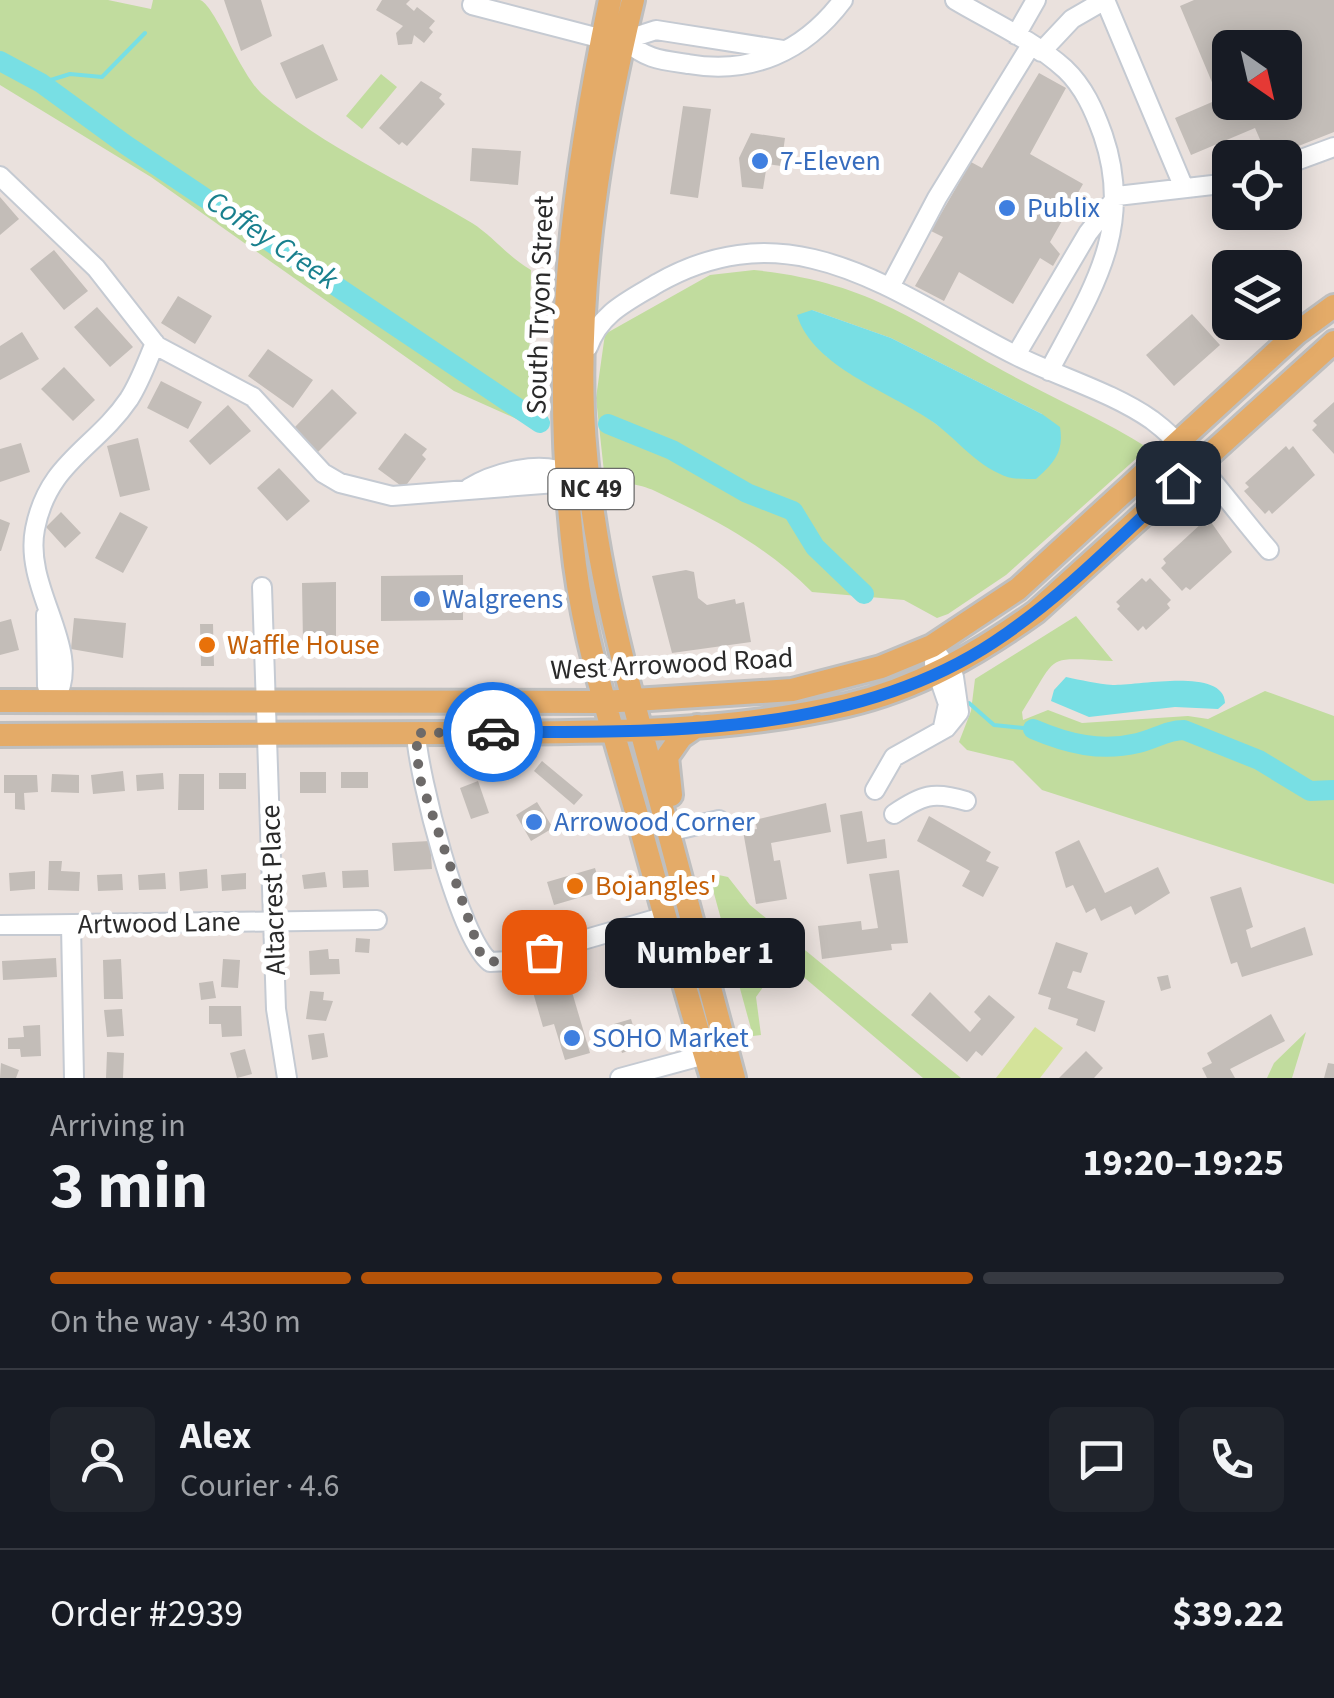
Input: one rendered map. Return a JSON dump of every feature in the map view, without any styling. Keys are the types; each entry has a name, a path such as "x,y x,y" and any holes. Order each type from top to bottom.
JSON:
{"main road":[{"name":"South Tryon Street","path":"610,0 600,38 566,256 562,403 575,565 603,702 666,916 715,1052 734,1078"},
{"name":"South Tryon Street","path":"633,0 594,214 586,285 583,362 592,502 632,700 668,832 715,1052 712,1078"},
{"name":"West Arrowood Road","path":"0,702 603,702 792,690 881,668 932,646 1018,589 1298,333 1334,306"},
{"name":"West Arrowood Road","path":"0,736 611,732 697,726 850,705 942,670 992,644 1036,612 1334,342"},
{"path":"668,832 674,810 667,757 681,737 697,726"}],"street":[{"path":"625,40 643,57 712,68 750,66 814,34 842,0"},
{"path":"955,0 1030,44 1084,91 1115,171 1110,242 1049,371"},
{"path":"1030,44 1105,0 1184,188"},
{"path":"890,285 937,198 1030,44 1033,1"},
{"path":"472,5 600,38 625,40 656,30 783,50"},
{"path":"1302,159 1334,147"},
{"path":"0,176 96,268 155,343 253,397 322,473 340,483 392,496 469,488 490,475 556,468 569,475"},
{"path":"1016,355 1088,233 1116,196 1212,185"},
{"path":"583,362 596,326 634,297 694,264 756,252 794,256 890,285 1016,355 1148,417 1269,550"},
{"path":"586,285 601,302 634,297"},
{"path":"55,700 63,686 62,650 46,614 33,542 43,498 75,454 127,402 155,343"},
{"name":"Altacrest Place","path":"262,587 279,1042 287,1078"},
{"path":"875,790 894,757 940,732 948,704 942,670 932,646"},
{"path":"416,733 424,791 472,938 490,962 510,961 666,916"},
{"path":"894,814 923,794 938,792 966,801"},
{"path":"668,832 719,820"},
{"name":"Artwood Lane","path":"0,926 377,920"},
{"path":"71,925 74,1078"},
{"path":"620,1078 715,1052"}],"green space":[{"path":"0,0 108,0 151,9 153,0 200,0 206,4 262,94 338,147 472,223 531,270 528,424 454,391 151,177 0,85"},
{"path":"381,74 397,87 362,129 346,116"},
{"path":"754,270 830,284 862,295 919,322 1148,448 1006,575 948,614 937,618 904,600 812,592 758,547 718,523 655,491 604,472 596,398 605,334 710,275","holes":["812,310 891,338 1042,414 1036,479 1019,478 991,468 919,412 826,356"]},
{"path":"1076,616 1113,661 1075,659 1056,663 1022,712 1023,720 1048,710 1082,723 1188,716 1208,719 1265,691 1334,716 1334,884 1042,790 1013,761 967,750 959,742 971,711 975,679"},
{"path":"714,874 728,877 750,905 961,1078 923,1078 806,979 779,965 756,997 761,1035 753,1036 710,879"},
{"path":"1035,1027 1063,1048 1040,1078 996,1078"},
{"path":"1306,1032 1292,1078 1267,1078 1274,1063"}],"water":[{"path":"812,310 891,338 1042,414 1060,427 1056,456 1036,479 1012,478 988,468 930,420 854,376 819,349 797,315"},
{"path":"1066,677 1113,685 1196,682 1221,692 1225,703 1218,709 1175,707 1089,717 1051,701 1054,690"}],"building":[{"path":"224,0 261,0 272,36 241,51"},
{"path":"382,0 410,0 406,4 414,11 417,7 435,21 429,28 433,32 424,43 414,35 412,44 398,45 396,33 403,26 376,10"},
{"path":"1194,0 1334,0 1334,132 1302,145 1302,140 1260,140 1255,128 1227,140 1212,140 1212,146 1191,155 1175,118 1212,102 1212,120 1302,120 1302,30 1212,30 1212,82 1180,6"},
{"path":"323,44 338,80 296,99 280,63"},
{"name":"Publix","path":"1039,73 1066,88 1030,154 1083,184 1050,242 1060,254 1053,266 1040,258 1013,304 959,272 944,301 915,286 943,237 931,231 971,162 982,168"},
{"path":"421,81 442,94 439,98 445,104 407,146 402,142 399,145 379,128"},
{"path":"683,106 711,109 698,198 670,194"},
{"name":"7-Eleven","path":"751,133 785,138 781,166 767,164 763,189 742,187 739,158"},
{"path":"472,148 521,151 518,185 470,181"},
{"path":"0,197 19,219 0,235"},
{"path":"54,250 88,291 64,310 30,269"},
{"path":"178,296 212,316 195,344 161,323"},
{"path":"97,307 133,347 110,367 74,327"},
{"path":"1192,314 1220,345 1174,386 1146,355"},
{"path":"22,332 39,359 0,380 0,346"},
{"path":"268,349 313,380 293,408 248,376"},
{"path":"64,367 95,400 73,421 41,389"},
{"path":"161,381 202,402 188,429 147,408"},
{"path":"332,389 357,413 318,452 294,428"},
{"path":"1334,402 1334,454 1312,430 1317,425 1313,421"},
{"path":"228,405 251,431 210,465 189,441"},
{"path":"405,433 427,449 422,455 426,459 404,488 378,469"},
{"path":"138,438 150,490 120,497 107,446"},
{"path":"21,443 30,472 0,482 0,449"},
{"path":"1286,446 1289,450 1293,446 1315,475 1272,514 1269,510 1265,514 1244,491 1249,487 1245,483"},
{"path":"279,468 310,501 287,521 257,488"},
{"path":"61,512 81,533 65,548 46,527"},
{"path":"120,512 148,527 123,573 95,558"},
{"path":"0,519 10,523 1,551 0,551"},
{"path":"1203,522 1207,526 1211,522 1232,552 1190,590 1186,587 1182,591 1161,568 1166,563 1163,559"},
{"path":"694,572 698,598 707,605 735,599 736,604 744,602 751,642 672,653 652,576"},
{"path":"463,575 463,620 381,621 381,576"},
{"path":"1142,578 1146,582 1150,578 1171,600 1167,604 1170,608 1146,630 1143,626 1138,631 1117,609 1120,606 1116,602"},
{"path":"336,582 336,642 303,643 302,583"},
{"path":"74,618 126,623 123,658 71,649"},
{"path":"11,619 19,650 0,655 0,622"},
{"name":"Waffle House","path":"200,624 213,624 214,666 201,666"},
{"path":"542,761 583,795 574,805 534,771"},
{"path":"123,771 125,791 93,794 91,775"},
{"path":"300,772 326,772 326,793 300,793"},
{"path":"341,772 368,772 368,788 341,788"},
{"path":"163,773 164,789 137,791 136,775"},
{"path":"219,773 246,773 246,789 219,789"},
{"path":"52,774 79,775 79,793 51,792"},
{"path":"179,774 204,774 204,810 178,810"},
{"path":"4,775 37,775 38,792 24,793 25,810 15,809 15,793 4,793"},
{"path":"478,781 489,813 471,819 460,788"},
{"name":"Arrowood Corner","path":"537,802 553,828 531,841 516,815"},
{"path":"826,803 831,832 771,843 774,861 780,860 787,899 756,904 743,831 757,829 755,820"},
{"path":"862,811 867,842 885,839 887,858 847,864 840,815"},
{"path":"929,816 991,852 986,861 999,867 983,897 962,886 970,871 917,841"},
{"path":"1079,840 1105,893 1158,867 1170,893 1135,915 1131,906 1101,921 1095,908 1086,913 1073,885 1066,888 1055,852"},
{"path":"430,841 432,869 394,871 392,843"},
{"path":"49,861 62,861 61,871 80,872 79,891 48,890"},
{"name":"Bojangles'","path":"595,868 602,891 554,905 547,882"},
{"path":"207,869 208,888 180,891 179,872"},
{"path":"368,870 369,887 343,888 342,871"},
{"path":"899,870 908,943 891,944 892,950 822,959 818,926 861,921 862,930 878,928 869,874"},
{"path":"35,871 35,889 10,891 9,873"},
{"path":"325,872 327,887 304,889 302,875"},
{"path":"165,873 166,889 139,890 138,875"},
{"path":"246,873 246,889 222,891 221,875"},
{"path":"122,874 123,890 98,891 97,875"},
{"path":"1241,887 1253,927 1246,930 1251,948 1305,927 1313,955 1242,977 1237,962 1231,964 1210,897"},
{"path":"356,938 370,939 369,953 355,952"},
{"path":"1056,942 1088,953 1081,973 1073,971 1067,988 1105,1001 1095,1032 1076,1025 1078,1019 1048,1009 1051,998 1038,994"},
{"path":"328,949 329,959 339,959 340,974 310,975 309,951"},
{"path":"56,958 57,977 3,980 2,961"},
{"path":"562,958 590,1053 565,1060 554,1024 543,1027 526,968"},
{"path":"121,959 123,999 104,999 103,960"},
{"path":"223,959 240,960 238,988 221,987"},
{"path":"1168,975 1171,988 1161,991 1157,977"},
{"path":"213,981 216,998 201,1000 199,983"},
{"path":"310,991 324,992 323,1000 333,1001 326,1021 306,1019"},
{"path":"930,992 970,1032 981,1019 974,1012 989,995 1015,1017 982,1056 976,1051 967,1062 911,1015"},
{"path":"209,1006 241,1006 242,1036 222,1037 221,1024 209,1024"},
{"path":"122,1009 124,1036 107,1037 104,1010"},
{"path":"1271,1014 1285,1041 1230,1069 1235,1078 1207,1078 1202,1068 1212,1063 1207,1053"},
{"path":"631,1019 640,1047 622,1053 614,1024"},
{"path":"40,1025 41,1056 21,1057 20,1049 8,1049 8,1038 24,1037 23,1026"},
{"path":"324,1033 328,1057 312,1060 308,1035"},
{"path":"245,1049 252,1074 237,1078 230,1053"},
{"path":"1086,1051 1103,1068 1094,1078 1059,1078"},
{"path":"107,1052 124,1053 123,1078 106,1078"},
{"path":"1,1063 19,1070 16,1078 0,1078"},
{"path":"1328,1063 1334,1064 1334,1078 1324,1078"}],"waterway":[{"path":"41,83 70,74 102,77 145,33"},
{"name":"Coffey Creek","path":"0,61 41,83 126,145 540,423"},
{"name":"Coffey Creek","path":"608,424 672,450 747,493 793,511 815,547 864,594"},
{"name":"Coffey Creek","path":"969,703 994,725 1033,729"},
{"name":"Coffey Creek","path":"1033,729 1059,739 1111,747 1184,730 1259,760 1310,791 1334,790"}],"way so far":[{"path":"493,732 416,733 419,776 481,955 499,964 544,952"}],"place":[{"name":"7-Eleven","path":"760,161"},
{"name":"Publix","path":"1007,208"},
{"name":"Walgreens","path":"422,599"},
{"name":"Waffle House","path":"207,645"},
{"name":"Arrowood Corner","path":"534,822"},
{"name":"Bojangles'","path":"575,886"},
{"name":"Number 1","path":"544,952"},
{"name":"SOHO Market","path":"572,1038"}],"route":[{"path":"493,732 611,732 735,723 850,705 914,684 992,644 1036,612 1178,483"}]}
